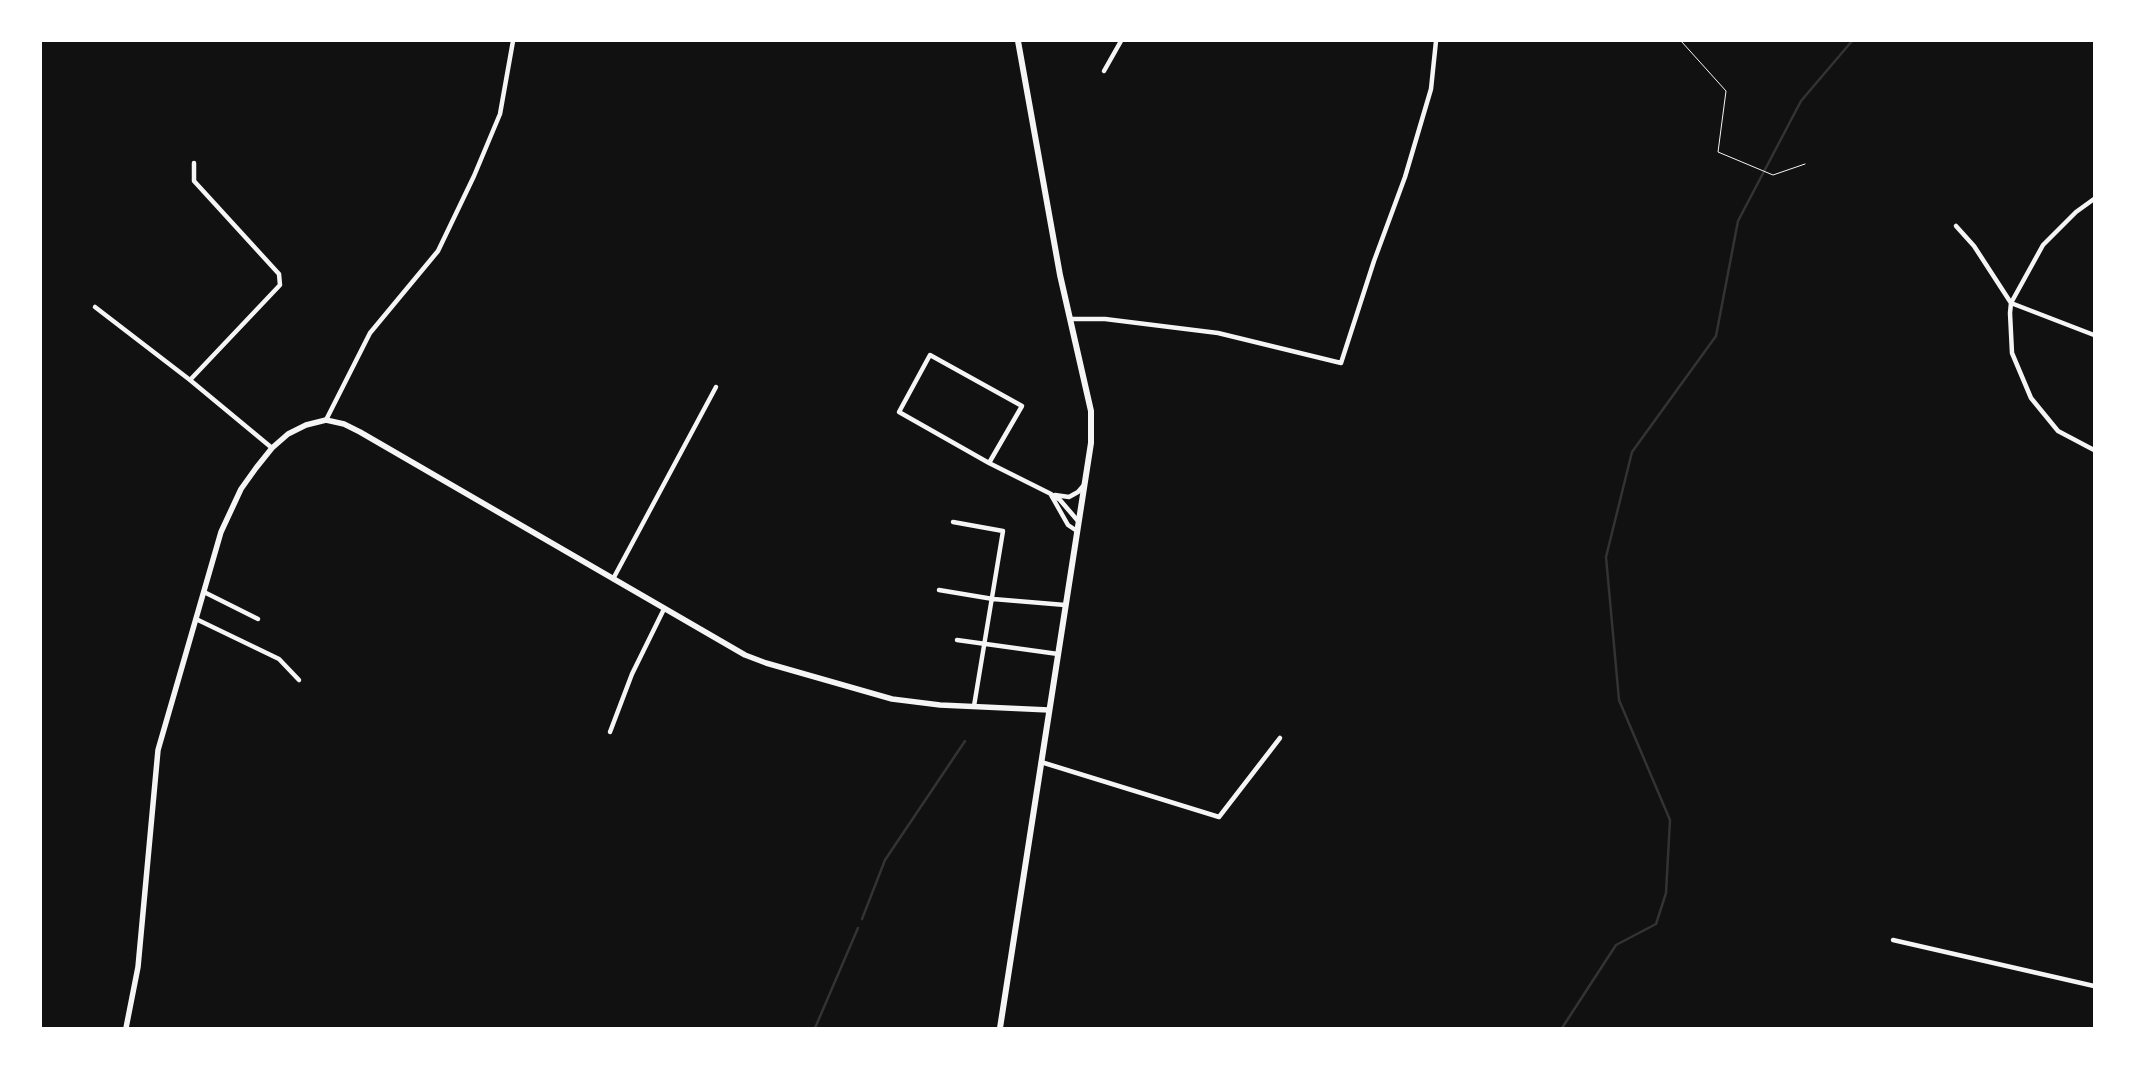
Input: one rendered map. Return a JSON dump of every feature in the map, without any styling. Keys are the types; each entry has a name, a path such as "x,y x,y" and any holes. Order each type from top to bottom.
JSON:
{"main road":[{"path":"1000,1028 1091,443 1091,411 1070,319 1018,41"}],"street":[{"path":"326,420 370,333 438,251 474,176 500,114 512,41"},
{"path":"1104,71 1121,41"},
{"path":"1070,319 1105,319 1218,333 1342,363 1374,261 1405,177 1431,89 1436,41"},
{"path":"190,380 280,285 279,274 194,181 194,163"},
{"path":"2094,198 2076,212 2043,245 2011,303 2012,353 2031,398 2058,431 2094,450"},
{"path":"1956,226 1974,246 2011,303 2094,335"},
{"path":"95,307 190,380 272,448"},
{"path":"989,462 1022,406 930,355 899,412 989,462 1051,494 1060,500 1078,521"},
{"path":"613,579 716,387"},
{"path":"126,1028 138,967 158,750 221,532 230,510 241,489 272,448 297,429 326,420 360,432 744,656 766,664 892,699 940,705 1049,710"},
{"path":"1051,494 1069,497 1078,492 1086,482"},
{"path":"1051,494 1068,525 1077,531"},
{"path":"953,522 1004,530 974,706"},
{"path":"939,590 993,599 1065,605"},
{"path":"204,592 258,620"},
{"path":"610,732 632,674 664,609"},
{"path":"196,619 278,658 299,680"},
{"path":"957,640 1058,654"},
{"path":"1041,762 1219,816 1280,738"},
{"path":"1893,940 2094,986"}],"path":[{"path":"1681,41 1726,91 1718,152 1773,175 1805,164"}],"waterway":[{"path":"1562,1028 1616,945 1656,924 1666,893 1670,820 1619,700 1606,557 1632,452 1716,336 1738,221 1801,101 1852,41"},
{"path":"862,919 885,860 965,741"},
{"path":"815,1028 858,928"}]}
